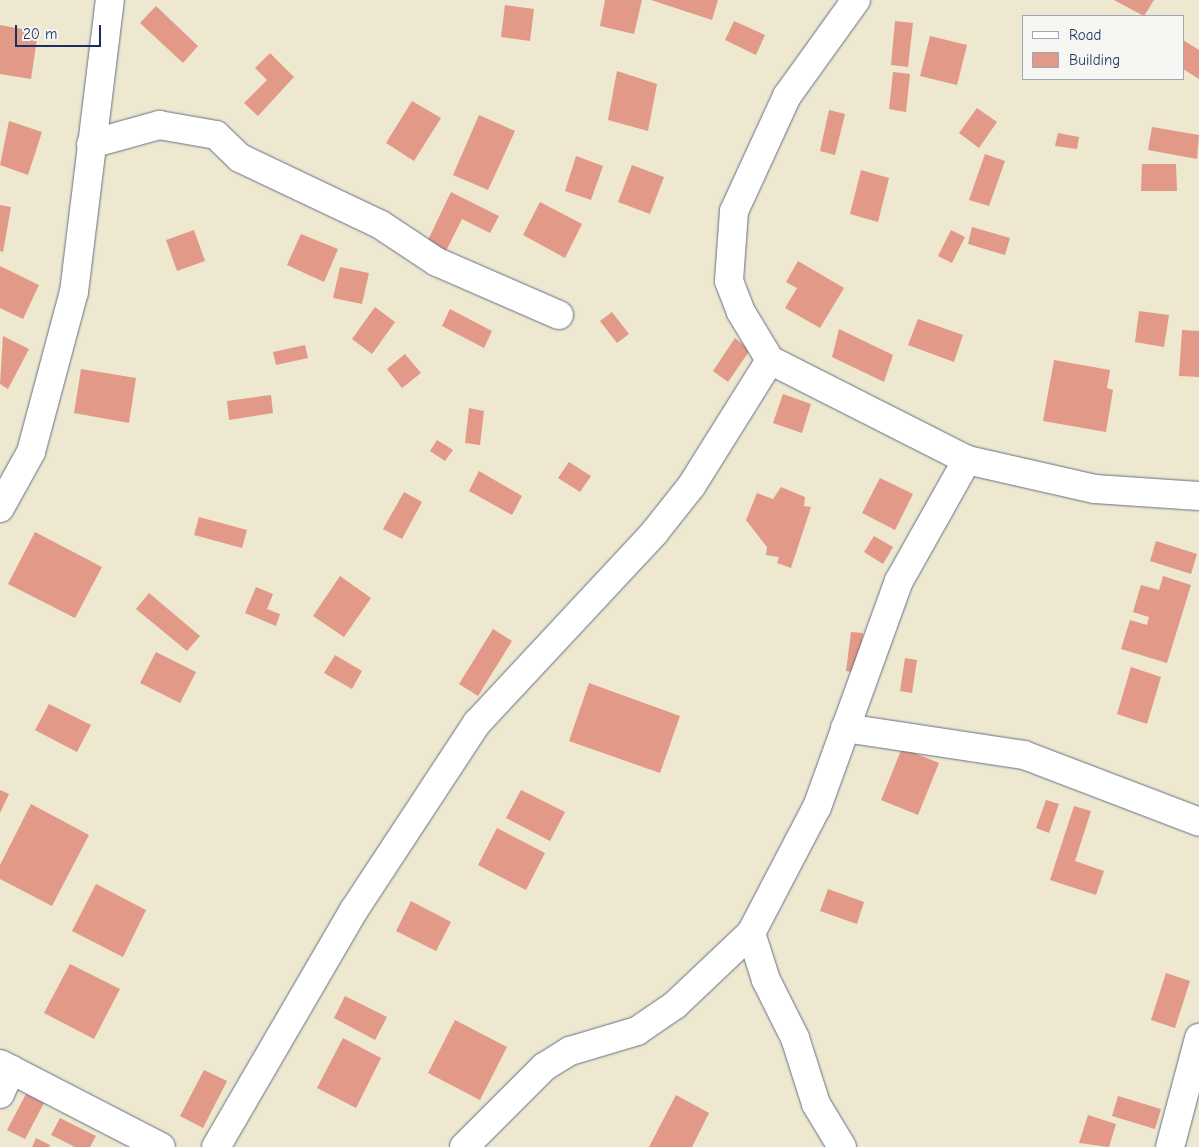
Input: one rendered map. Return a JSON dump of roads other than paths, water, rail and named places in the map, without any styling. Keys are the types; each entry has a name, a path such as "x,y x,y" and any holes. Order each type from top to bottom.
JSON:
{"street":[{"path":"0,508 31,452 74,292 110,0"},
{"path":"856,0 787,96 734,211 729,281 741,312 770,360 967,460 1095,489 1199,496"},
{"path":"91,144 160,125 216,135 240,158 381,225 437,262 559,315"},
{"path":"223,1145 354,910 477,723 654,534 692,485 770,360"},
{"path":"464,1147 544,1067 570,1051 637,1030 675,1005 751,933 817,807 898,581 967,460"},
{"path":"845,728 1024,754 1199,822"},
{"path":"751,933 766,980 801,1054 816,1104 842,1147"},
{"path":"1170,1147 1199,1038"},
{"path":"0,1094 5,1066 161,1147"}]}
